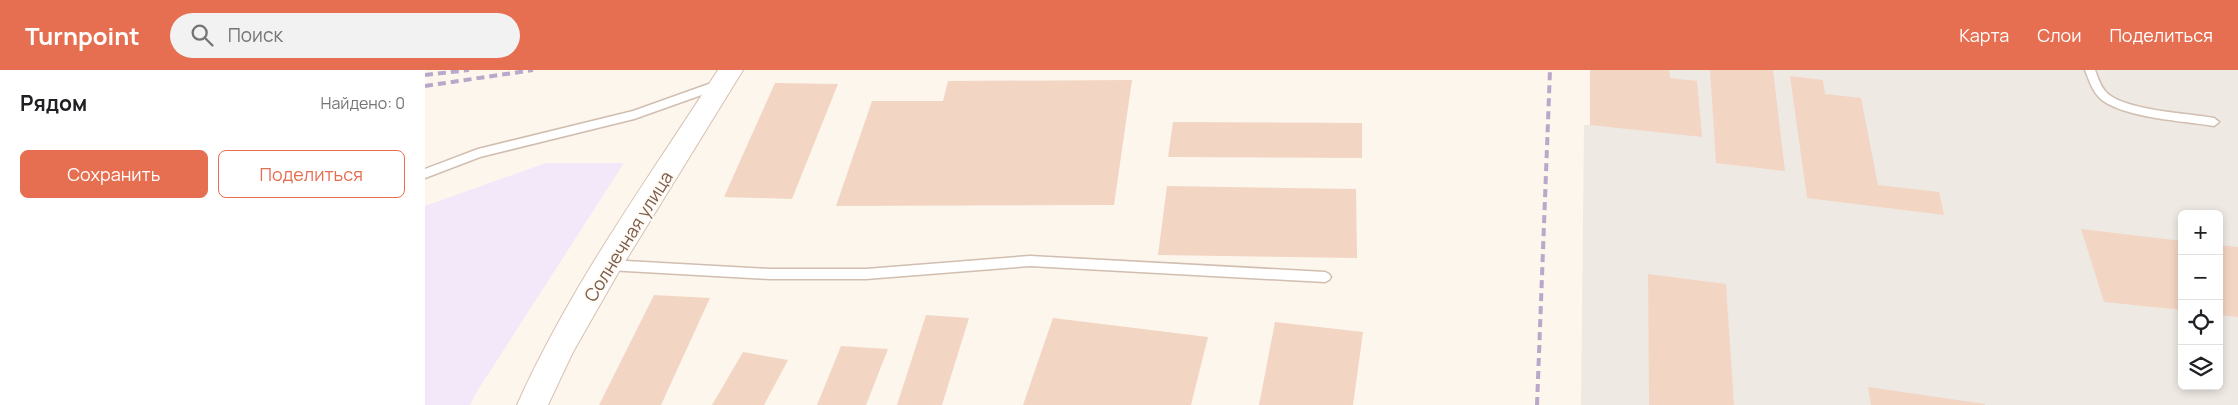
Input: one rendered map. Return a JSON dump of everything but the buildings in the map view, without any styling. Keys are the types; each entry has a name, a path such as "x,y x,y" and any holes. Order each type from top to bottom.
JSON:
{"street":[{"name":"Солнечная улица","path":"532,405 563,343 608,264 728,76"}],"lane":[{"path":"2090,70 2096,88 2106,98 2122,106 2215,122"},
{"path":"425,174 478,153 635,115 728,76"},
{"path":"608,264 769,274 867,274 1030,261 1325,276"}],"shaded area":[{"path":"1590,70 2238,70 2238,405 1581,405 1584,125 1590,125"},
{"path":"546,163 624,163 470,405 425,405 425,206"}],"railway":[{"path":"425,75 469,70"},
{"path":"425,86 533,70"},
{"path":"1537,405 1550,70"}]}
